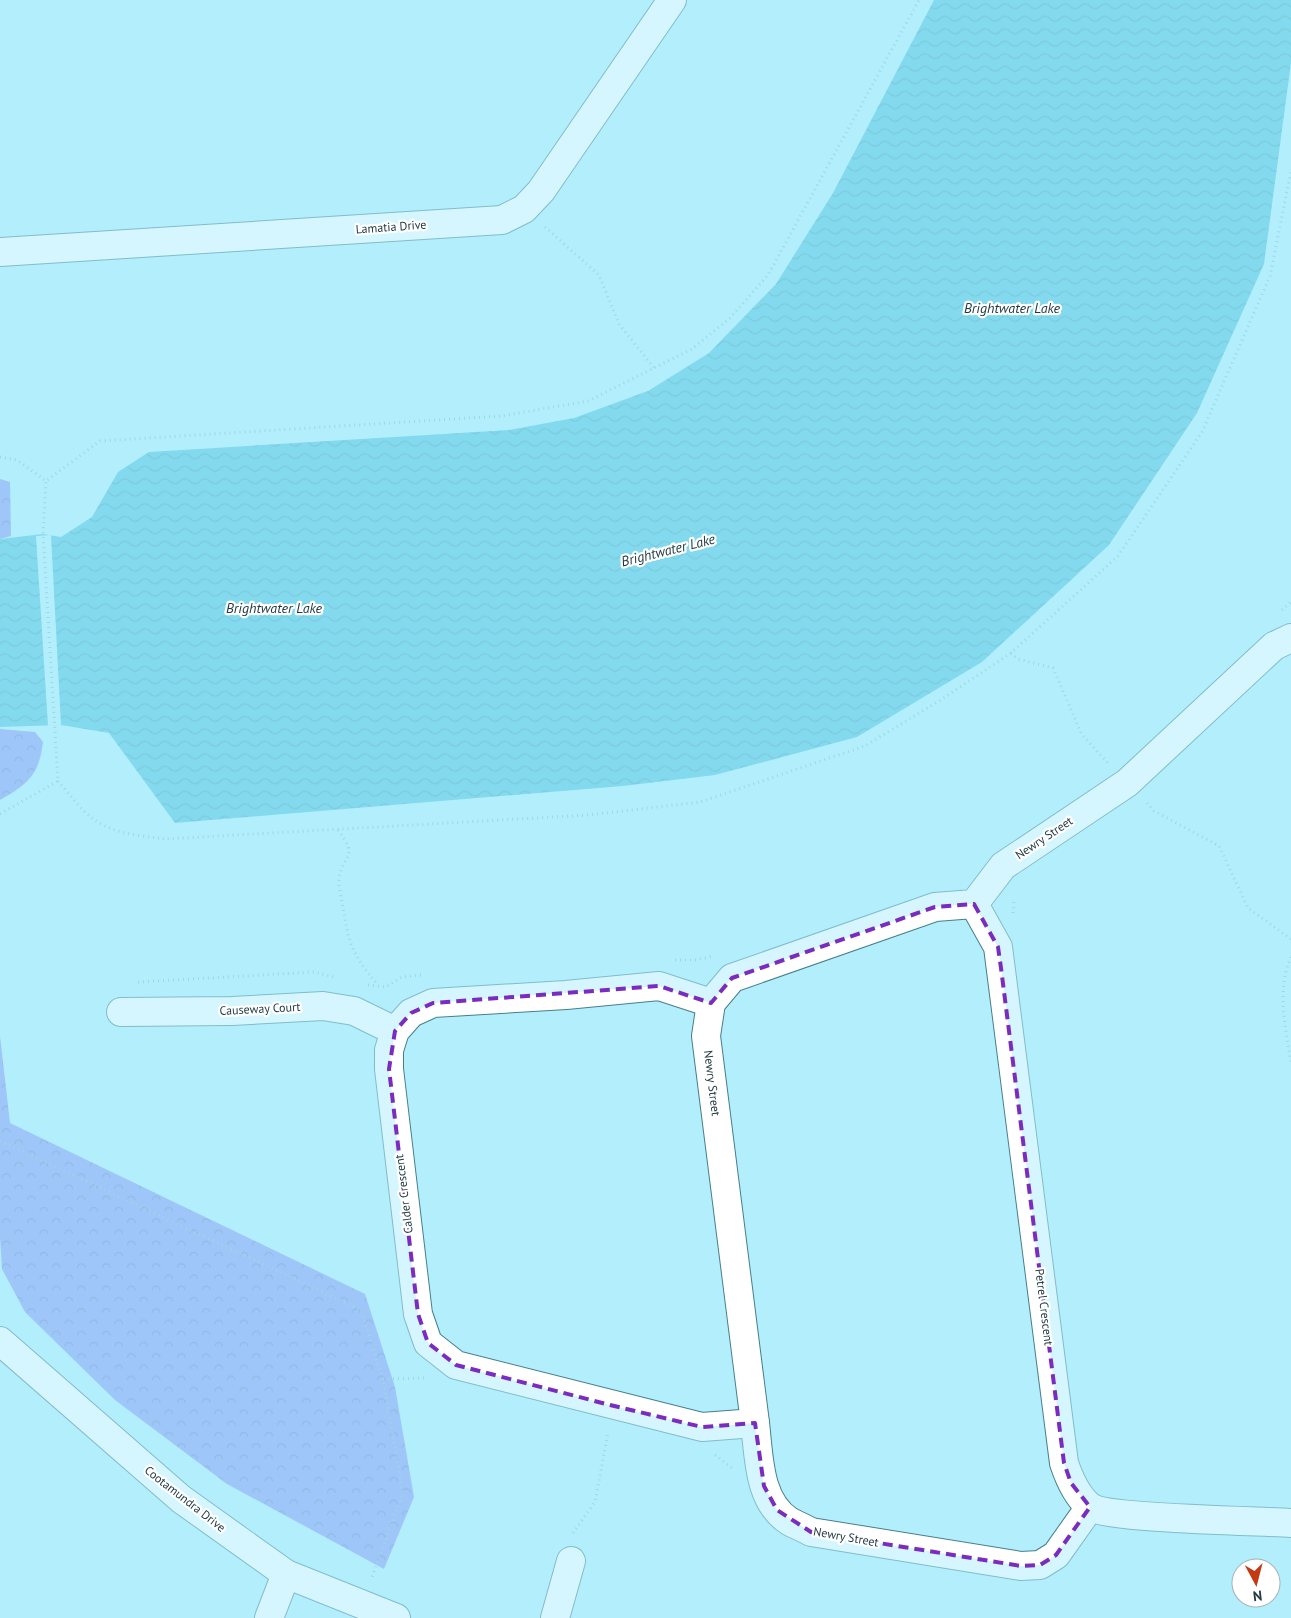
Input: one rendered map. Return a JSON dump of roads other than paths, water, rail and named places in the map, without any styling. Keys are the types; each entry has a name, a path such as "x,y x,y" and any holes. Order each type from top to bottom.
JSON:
{"street":[{"name":"Lamatia Drive","path":"0,252 502,220 524,209 541,191 672,0"},
{"name":"Newry Street","path":"974,904 1003,866 1127,783 1274,646 1291,638"},
{"path":"711,1002 732,978 935,907 974,904"},
{"name":"Petrel Crescent","path":"974,904 998,947 1064,1463 1071,1483 1090,1507"},
{"name":"Calder Crescent","path":"711,1002 659,986 566,995 433,1003 384,1025 389,1050 389,1068 418,1314 428,1343 456,1365 610,1405 702,1427 755,1424"},
{"name":"Newry Street","path":"711,1002 706,1036 755,1424 764,1486 777,1510 788,1521 810,1532 1020,1566 1040,1565 1056,1555 1090,1507"},
{"name":"Causeway Court","path":"121,1012 232,1011 323,1006 354,1012 384,1025"},
{"name":"Cootamundra Drive","path":"0,1341 181,1499 286,1574 396,1618"},
{"path":"1090,1507 1119,1514 1291,1523"},
{"path":"556,1618 571,1561"},
{"path":"268,1618 286,1574"}],"water":[{"name":"Brightwater Lake","path":"934,0 1291,0 1291,63 1264,264 1197,413 1109,545 982,662 857,737 715,775 623,786 175,823 109,733 61,725 0,727 0,539 43,534 61,537 92,517 118,472 149,452 509,430 574,418 648,391 709,353 776,284 833,193"}]}
